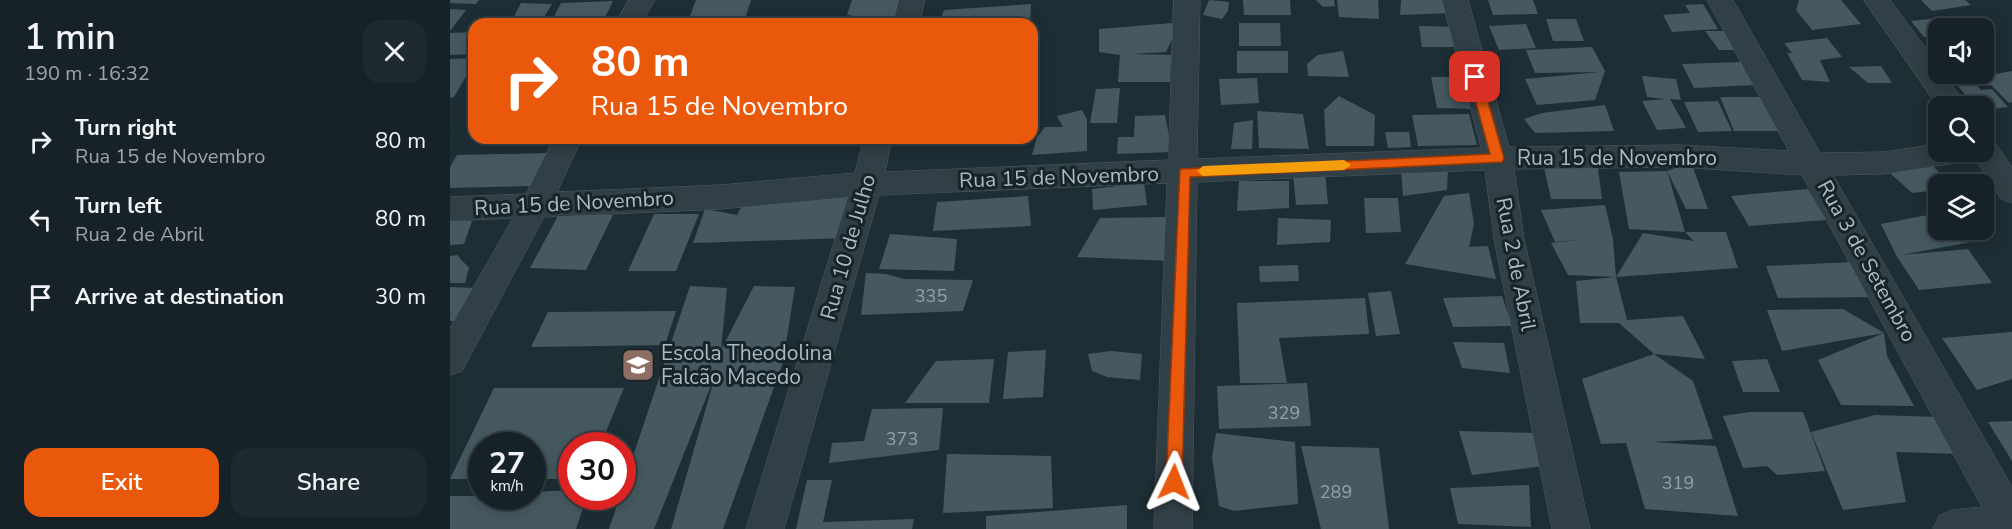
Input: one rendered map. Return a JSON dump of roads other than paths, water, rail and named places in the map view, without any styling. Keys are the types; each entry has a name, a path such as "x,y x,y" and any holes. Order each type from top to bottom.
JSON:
{"street":[{"path":"632,18 642,0"},
{"path":"908,18 912,0"},
{"path":"1173,529 1187,0"},
{"name":"Rua 2 de Abril","path":"1455,0 1498,158 1509,239 1571,529"},
{"name":"Rua 3 de Setembro","path":"1720,0 2012,523"},
{"path":"1877,0 1946,96"},
{"path":"450,360 535,206 565,144"},
{"name":"Rua 10 de Julho","path":"765,529 867,184 877,144"},
{"path":"1994,146 2012,144"},
{"name":"Rua 15 de Novembro","path":"450,209 721,196 867,184 1498,158 1680,156 1813,164 1884,163 1928,156"},
{"path":"1992,162 2012,191"},
{"path":"1952,529 2012,523"}],"place":[{"name":"Escola Theodolina Falcão Macedo","path":"638,365"}]}
